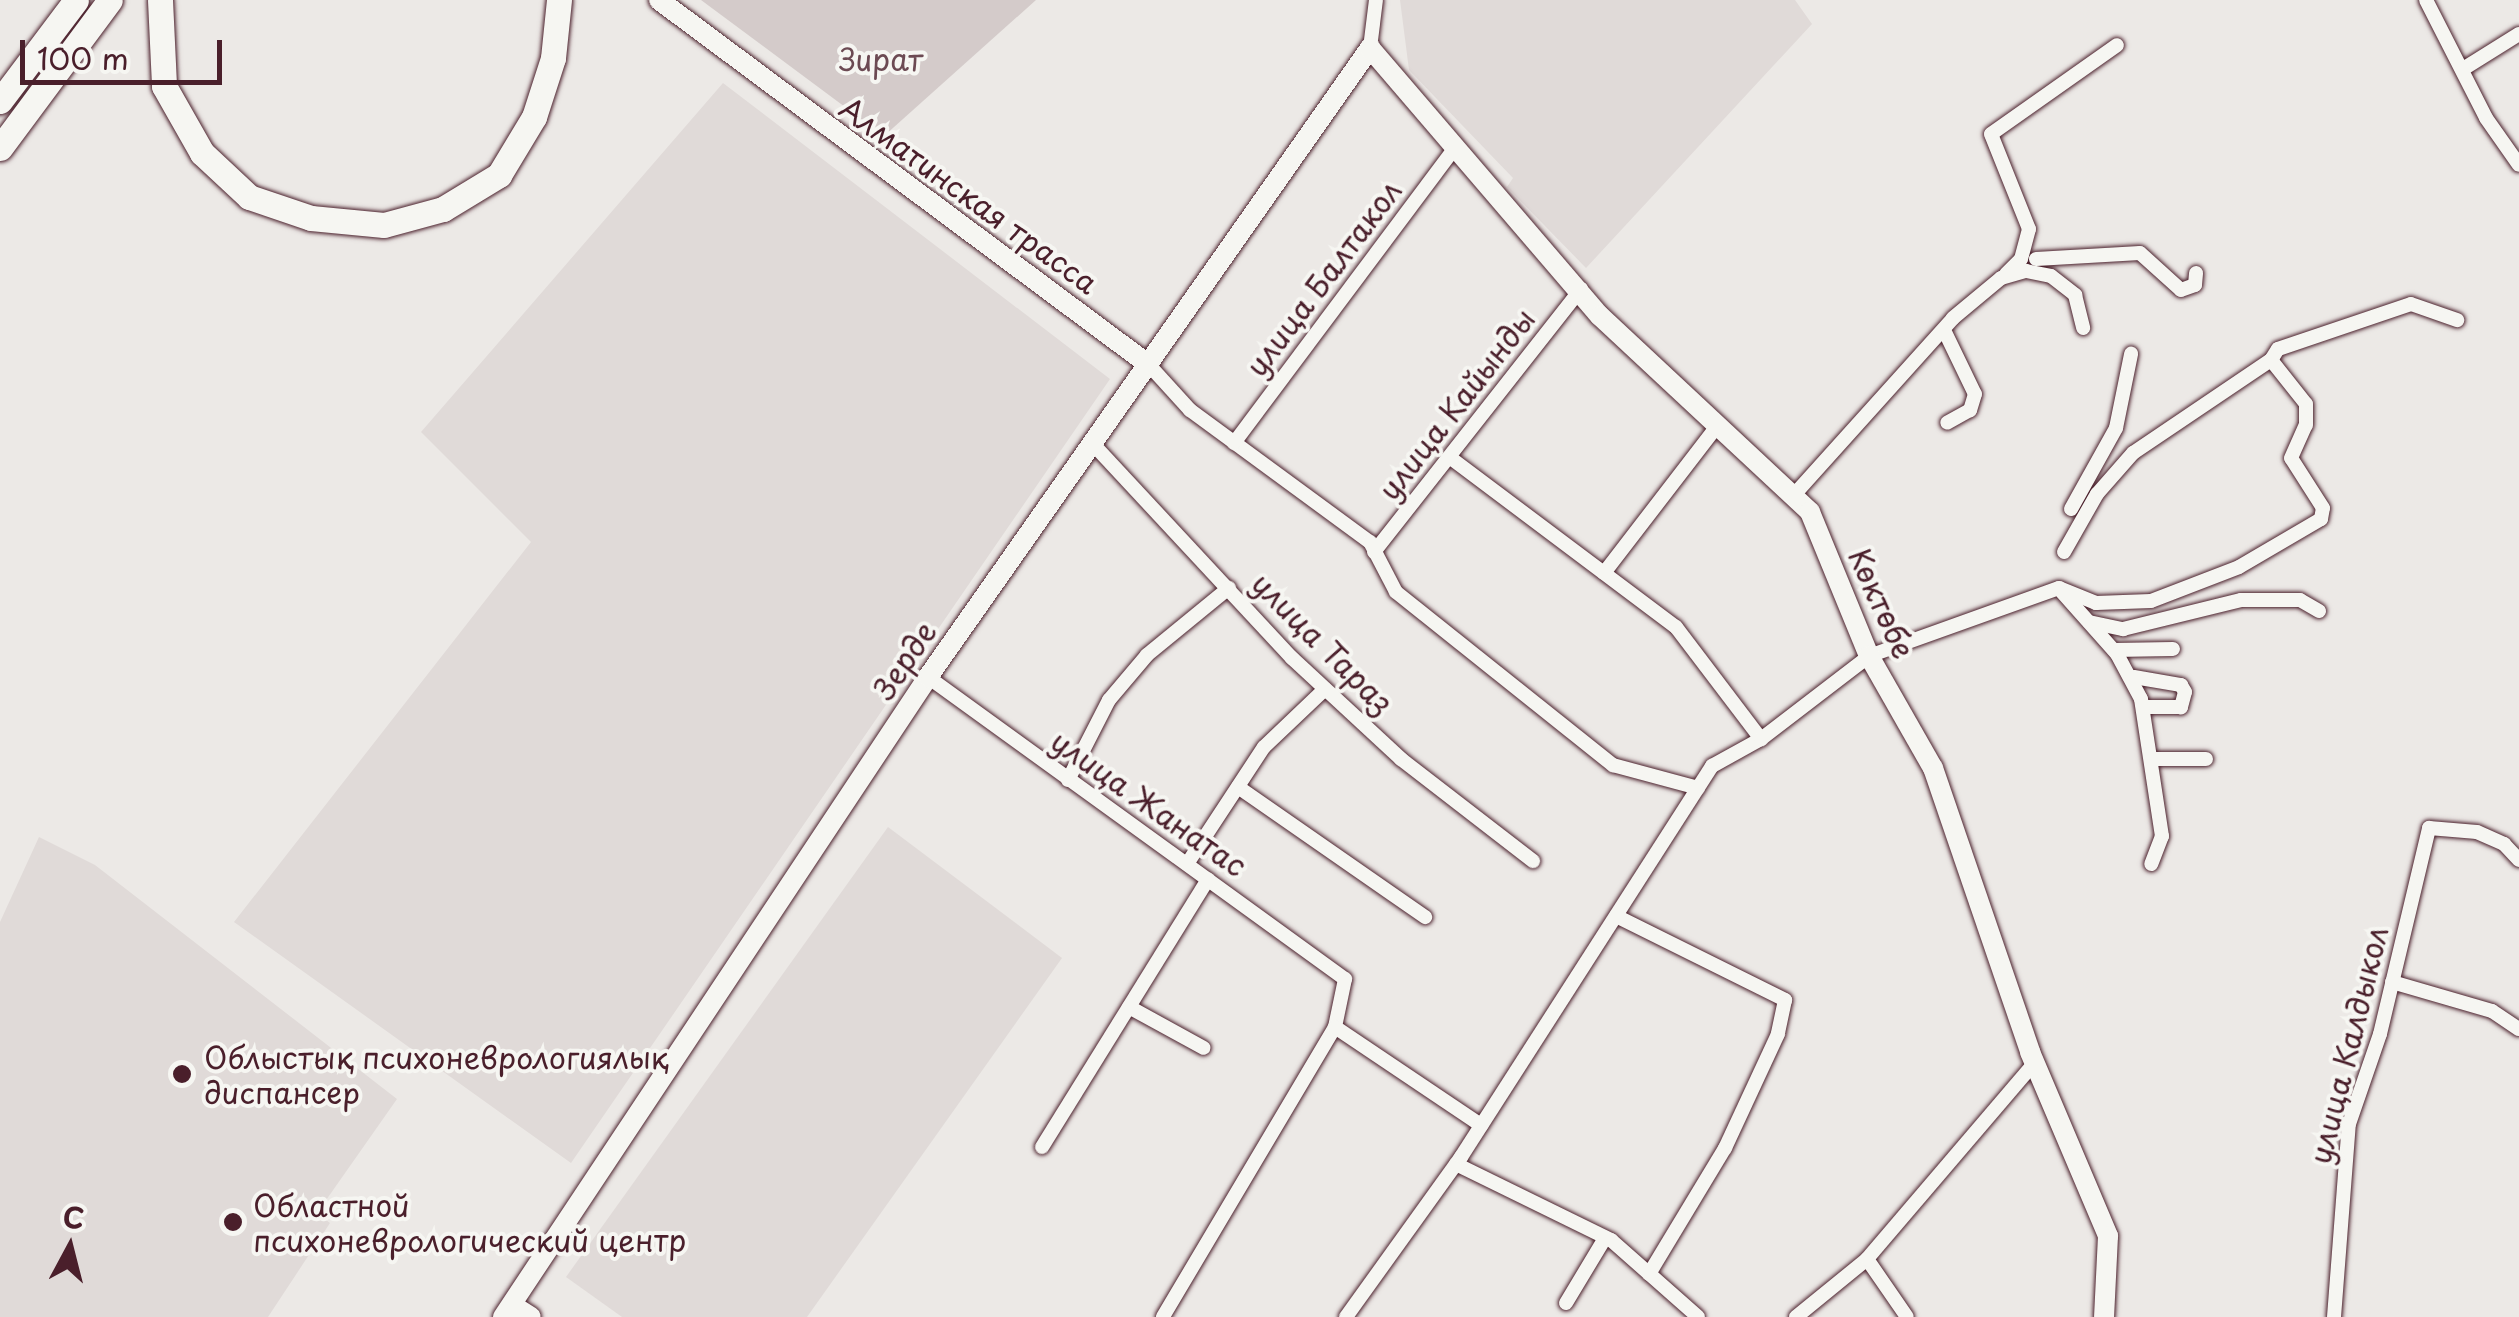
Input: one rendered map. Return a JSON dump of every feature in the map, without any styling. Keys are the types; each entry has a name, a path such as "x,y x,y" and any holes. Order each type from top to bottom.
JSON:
{"highway":[{"path":"0,101 76,0"},
{"path":"0,148 110,0"},
{"path":"160,0 164,86 202,154 250,196 311,218 384,225 443,209 499,175 534,117 554,58 559,0"}],"street":[{"name":"Алматинская трасса","path":"659,0 1149,364"},
{"path":"1370,48 1376,0"},
{"path":"2426,0 2519,165"},
{"path":"2463,68 2519,34"},
{"path":"1793,496 1944,330 2021,259 2028,229 1991,134 2117,45"},
{"name":"Зерде","path":"508,1311 928,677 1370,48"},
{"name":"Көктөбе","path":"1370,48 1581,289 1600,316 1810,512 1869,656 1933,768 2035,1062 2108,1236 2104,1317"},
{"name":"улица Балтакол","path":"1234,443 1456,146"},
{"path":"2036,259 2140,253 2181,290 2195,284 2196,272"},
{"path":"2001,278 2026,271 2050,276 2074,295 2083,328"},
{"name":"улица Кайынды","path":"1374,552 1452,459 1461,438 1581,289"},
{"path":"2064,552 2097,494 2140,446 2271,360 2288,344 2410,304 2457,320"},
{"path":"1944,330 1959,349 1975,394 1970,410 1947,422"},
{"path":"2071,509 2116,428 2132,354"},
{"path":"1346,1317 1456,1164 1712,766 1761,739 1869,656 2058,588 2096,603 2151,601 2239,567 2321,519 2323,508 2292,466 2306,404 2271,360"},
{"path":"1149,364 1190,410 1374,552 1396,592 1613,764 1698,788"},
{"path":"1604,573 1718,425"},
{"name":"улица Тараз","path":"1093,444 1324,689 1401,758 1533,862"},
{"path":"1452,459 1676,627 1761,739"},
{"path":"1068,780 1109,700 1134,670 1229,588"},
{"path":"2058,588 2134,677 2144,708 2162,836 2152,864"},
{"path":"2088,621 2123,630 2252,599 2300,600 2319,611"},
{"path":"2114,650 2173,649"},
{"name":"улица Жанатас","path":"928,677 1340,972 1344,987 1335,1027"},
{"path":"2134,677 2180,685 2185,692 2182,707 2144,708"},
{"path":"1186,864 1264,747 1324,689"},
{"path":"2152,759 2206,759"},
{"path":"1238,787 1425,917"},
{"name":"улица Калдыкол","path":"2334,1317 2350,1124 2392,982 2429,828 2468,833 2504,844 2519,860"},
{"path":"1042,1147 1208,879"},
{"path":"1616,916 1785,1000 1778,1034 1724,1148 1649,1274"},
{"path":"2392,982 2492,1011 2519,1028"},
{"path":"1129,1007 1204,1048"},
{"path":"1164,1317 1335,1027 1481,1126"},
{"path":"1796,1317 1867,1259 2035,1062"},
{"path":"1456,1164 1605,1238 1698,1317"},
{"path":"1566,1303 1605,1238"},
{"path":"1867,1259 1907,1317"},
{"path":"508,1311 530,1317"}],"shaded area":[{"path":"1400,0 1795,0 1812,24 1586,268 1507,187 1513,178 1409,70"},
{"path":"723,83 1110,379 571,1163 234,922 531,542 421,432"},
{"path":"888,827 1062,958 807,1317 622,1317 566,1277"},
{"name":"Облыстық психоневрологиялық диспансер","path":"39,837 95,865 397,1099 317,1213 330,1223 268,1317 0,1317 0,922"}],"green space":[{"name":"Зират","path":"701,0 1036,0 884,136"}],"place":[{"name":"Облыстық психоневрологиялық диспансер","path":"182,1074"},
{"name":"Областной психоневрологический центр","path":"233,1222"}]}
